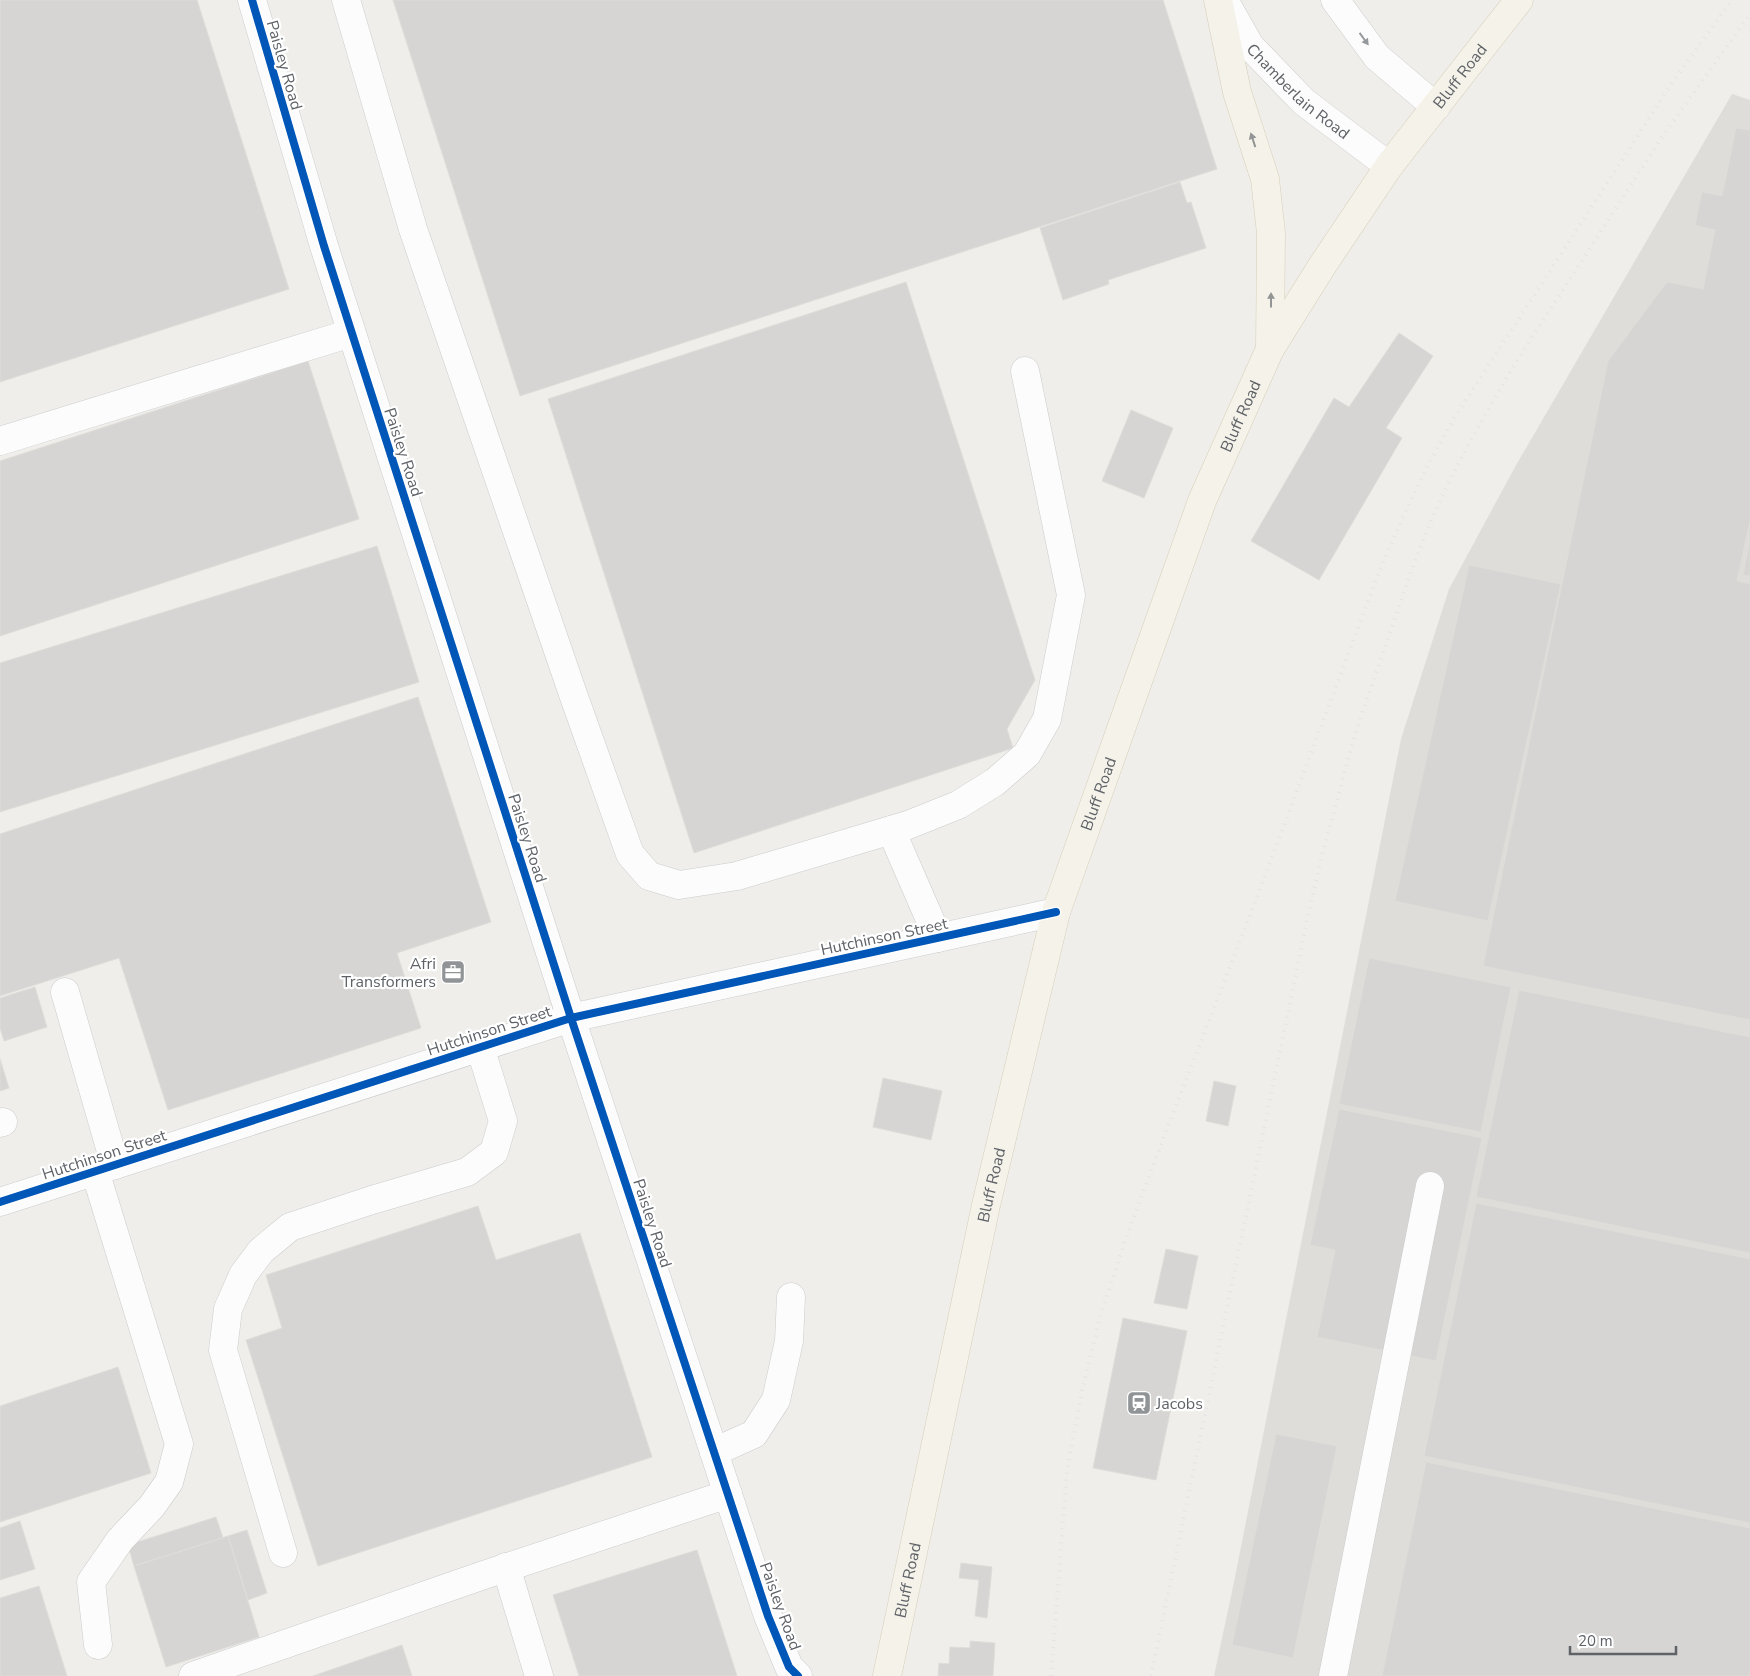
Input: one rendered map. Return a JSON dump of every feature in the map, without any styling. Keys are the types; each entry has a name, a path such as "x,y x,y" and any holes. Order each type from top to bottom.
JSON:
{"main road":[{"path":"1218,0 1237,92 1265,179 1271,234 1270,349"},
{"name":"Bluff Road","path":"887,1676 986,1205 1056,912 1202,501 1270,349 1322,266 1389,166 1519,0"}],"street":[{"name":"Paisley Road","path":"252,0 324,246 571,1018 768,1616 789,1667 798,1676"},
{"path":"346,0 413,229 573,694 630,854 650,876 680,885 737,876 908,825 958,805 995,782 1027,754 1047,719 1070,594 1025,371"},
{"name":"Chamberlain Road","path":"1224,0 1250,46 1304,102 1389,166"},
{"path":"1335,0 1377,57 1436,107"},
{"path":"0,442 352,333"},
{"path":"891,830 938,938"},
{"name":"Hutchinson Street","path":"0,1202 571,1018 1056,912"},
{"path":"64,992 105,1168 179,1444 169,1482 152,1506 120,1540 91,1582 98,1644"},
{"path":"283,1553 223,1350 228,1309 243,1274 255,1258 290,1227 467,1172 494,1152 503,1120 480,1047"},
{"path":"1333,1676 1430,1186"},
{"path":"714,1452 754,1434 776,1400 789,1341 791,1297"},
{"path":"193,1676 506,1567 728,1494"},
{"path":"506,1567 539,1676"}],"shaded area":[{"path":"1732,94 1750,100 1750,1676 1214,1676 1401,739 1449,589 1515,467"}],"building":[{"path":"0,0 197,0 289,289 0,382"},
{"path":"393,0 1163,0 1217,169 520,396"},
{"path":"1736,128 1750,130 1750,521 1737,581 1750,584 1750,1020 1483,966 1608,361 1667,282 1703,289 1715,230 1695,225 1702,192 1722,196"},
{"path":"1180,182 1187,203 1191,202 1206,248 1108,280 1109,284 1063,300 1040,228"},
{"path":"906,282 1035,680 1007,729 1013,748 694,853 548,399"},
{"path":"1399,333 1433,356 1386,428 1402,438 1319,580 1251,541 1334,398 1349,407"},
{"path":"308,361 359,519 0,636 0,461"},
{"path":"1131,410 1173,428 1144,498 1102,481"},
{"path":"1750,540 1750,576 1743,575"},
{"path":"377,546 419,682 0,812 0,663"},
{"path":"1469,565 1561,584 1488,921 1395,901"},
{"path":"418,697 491,922 397,953 421,1028 168,1110 119,958 0,996 0,834"},
{"path":"1369,958 1511,987 1481,1132 1339,1104"},
{"path":"35,987 47,1027 4,1041 0,1028 0,998"},
{"path":"1519,990 1750,1037 1750,1253 1476,1197"},
{"path":"0,1059 9,1088 0,1091"},
{"path":"883,1078 942,1091 931,1140 873,1127"},
{"path":"1214,1081 1236,1086 1228,1126 1206,1121"},
{"path":"1339,1109 1482,1138 1436,1361 1317,1337 1335,1250 1310,1245"},
{"path":"1476,1203 1750,1259 1750,1523 1424,1456"},
{"path":"478,1206 496,1260 580,1233 652,1457 318,1566 246,1340 282,1328 266,1275"},
{"path":"1166,1249 1198,1256 1187,1309 1154,1303"},
{"path":"1123,1318 1187,1331 1156,1480 1093,1468"},
{"path":"118,1367 151,1473 0,1522 0,1406"},
{"path":"1276,1434 1337,1446 1293,1658 1232,1645"},
{"path":"1426,1462 1750,1528 1750,1676 1382,1676"},
{"path":"216,1517 223,1538 134,1566 128,1545"},
{"path":"20,1521 35,1569 0,1580 0,1528"},
{"path":"247,1530 267,1593 248,1600 228,1536"},
{"path":"228,1536 259,1637 166,1667 134,1566"},
{"path":"697,1550 737,1676 579,1676 553,1595"},
{"path":"961,1563 992,1567 987,1618 975,1616 979,1580 959,1578"},
{"path":"39,1586 67,1676 0,1676 0,1598"},
{"path":"970,1641 995,1643 993,1676 938,1676 939,1663 949,1664 950,1647 970,1648"},
{"path":"402,1645 412,1676 313,1676"}],"railway":[{"path":"1051,1676 1067,1471 1082,1391 1100,1317 1124,1244 1157,1155 1262,884 1379,572 1429,463 1455,417 1676,77 1732,0"},
{"path":"1151,1676 1307,920 1323,851 1356,731 1413,566 1453,473 1513,367 1660,140 1750,14"}],"cycle path":[{"path":"252,0 324,246 571,1018 768,1616 789,1667 798,1676"},
{"path":"0,1202 571,1018 1056,912"}],"place":[{"name":"Afri Transformers","path":"453,972"},
{"name":"Jacobs","path":"1139,1403"}]}
